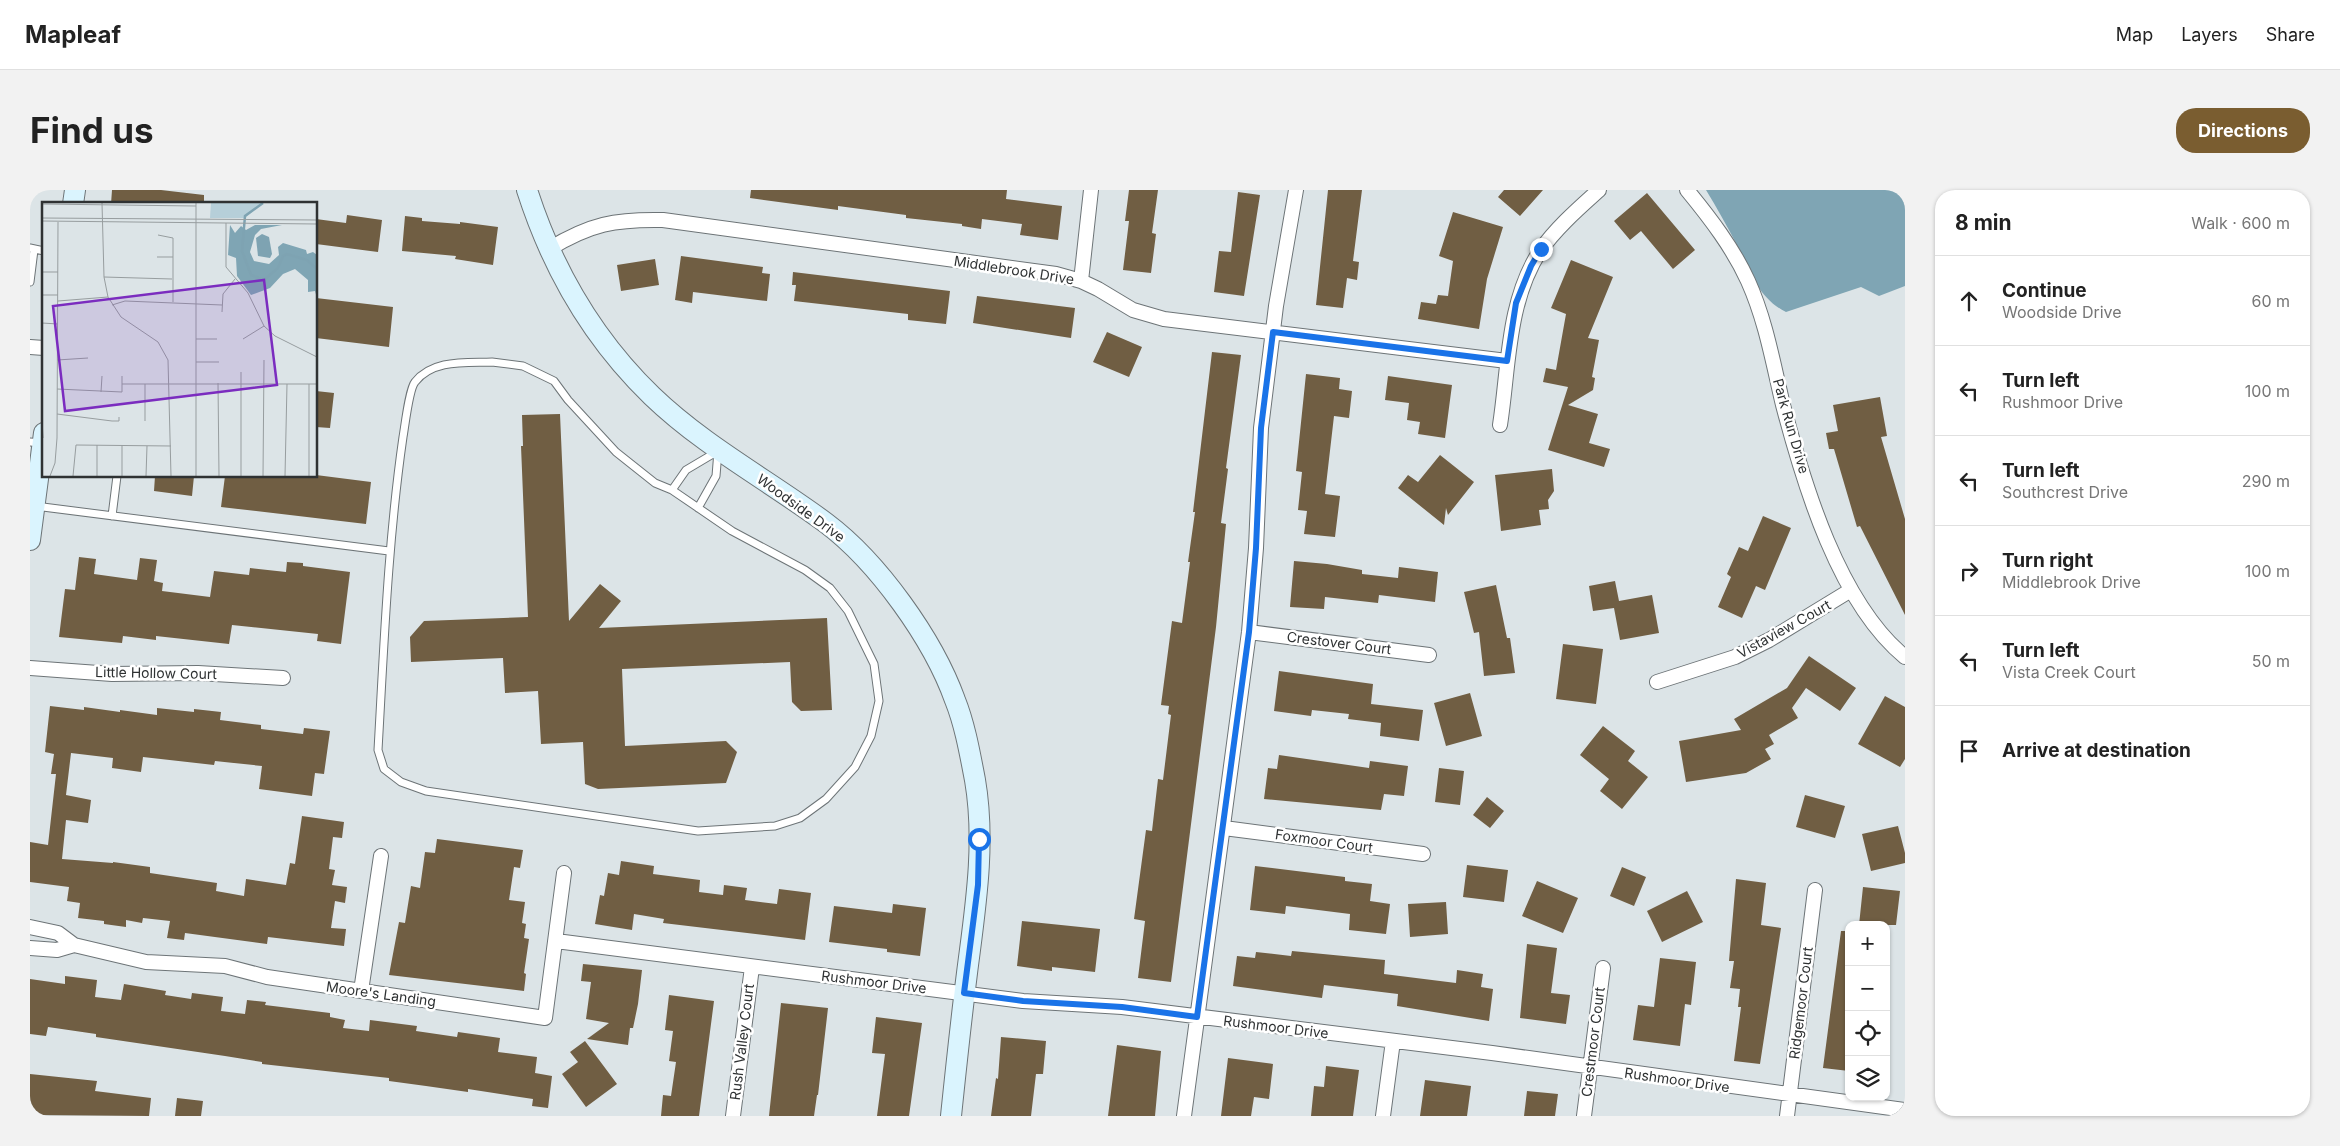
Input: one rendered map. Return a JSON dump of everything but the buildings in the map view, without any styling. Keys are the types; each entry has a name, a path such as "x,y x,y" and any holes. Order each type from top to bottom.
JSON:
{"street":[{"name":"Woodside Drive","path":"528,190 539,228 578,305 615,357 653,397 718,451 821,520 857,551 876,571 909,614 936,659 955,700 976,784 979,839 978,885 951,1116"},
{"path":"1081,281 1092,190"},
{"path":"1184,1116 1249,632 1256,548 1261,428 1273,332 1296,190"},
{"path":"1500,425 1516,303 1531,266 1554,233 1599,190"},
{"name":"Park Run Drive","path":"1687,190 1710,218 1748,281 1765,326 1784,406 1817,517 1851,590 1870,617 1905,658"},
{"name":"Middlebrook Drive","path":"549,249 577,232 606,223 633,219 663,220 1056,274 1081,281 1133,310 1164,318 1507,361"},
{"path":"30,540 35,506 39,439"},
{"name":"Vistaview Court","path":"1657,682 1735,657 1769,640 1851,590"},
{"name":"Crestover Court","path":"1249,632 1429,655"},
{"name":"Little Hollow Court","path":"30,668 112,674 198,674 283,678"},
{"name":"Foxmoor Court","path":"1224,828 1423,854"},
{"path":"361,992 381,856"},
{"name":"Moore's Landing","path":"30,927 58,933 74,945 146,962 225,966 267,978 545,1018 564,873"},
{"name":"Ridgemoor Court","path":"1787,1116 1816,890"},
{"name":"Rushmoor Drive","path":"556,941 1023,1001 1122,1007 1492,1053 1790,1096 1905,1110"},
{"name":"Moore's Landing","path":"30,948 57,950 74,945"},
{"name":"Rush Valley Court","path":"733,1116 752,967"},
{"name":"Crestmoor Court","path":"1584,1116 1603,968"},
{"path":"1383,1116 1393,1041"}],"lane":[{"path":"30,282 32,249"},
{"path":"492,362 523,366 554,381 568,400 616,452 654,483 672,490 732,531 805,570 830,588 848,612 874,664 879,701 871,736 855,767 826,799 800,818 774,826 698,831 469,799 426,791 401,782 384,769 378,750 389,551 404,435 413,383 431,368 457,363 492,362"},
{"path":"672,490 686,470 718,451"},
{"path":"698,508 716,476 718,451"},
{"path":"112,516 117,478"},
{"path":"35,506 389,551"}],"shaded area":[{"path":"1706,190 1905,190 1905,286 1879,296 1861,287 1786,312 1769,300 1756,283"}],"route":[{"path":"979,839 978,885 964,993 1023,1001 1122,1007 1197,1017 1249,632 1256,548 1261,428 1273,332 1507,361 1516,303 1531,266 1541,249"}]}
